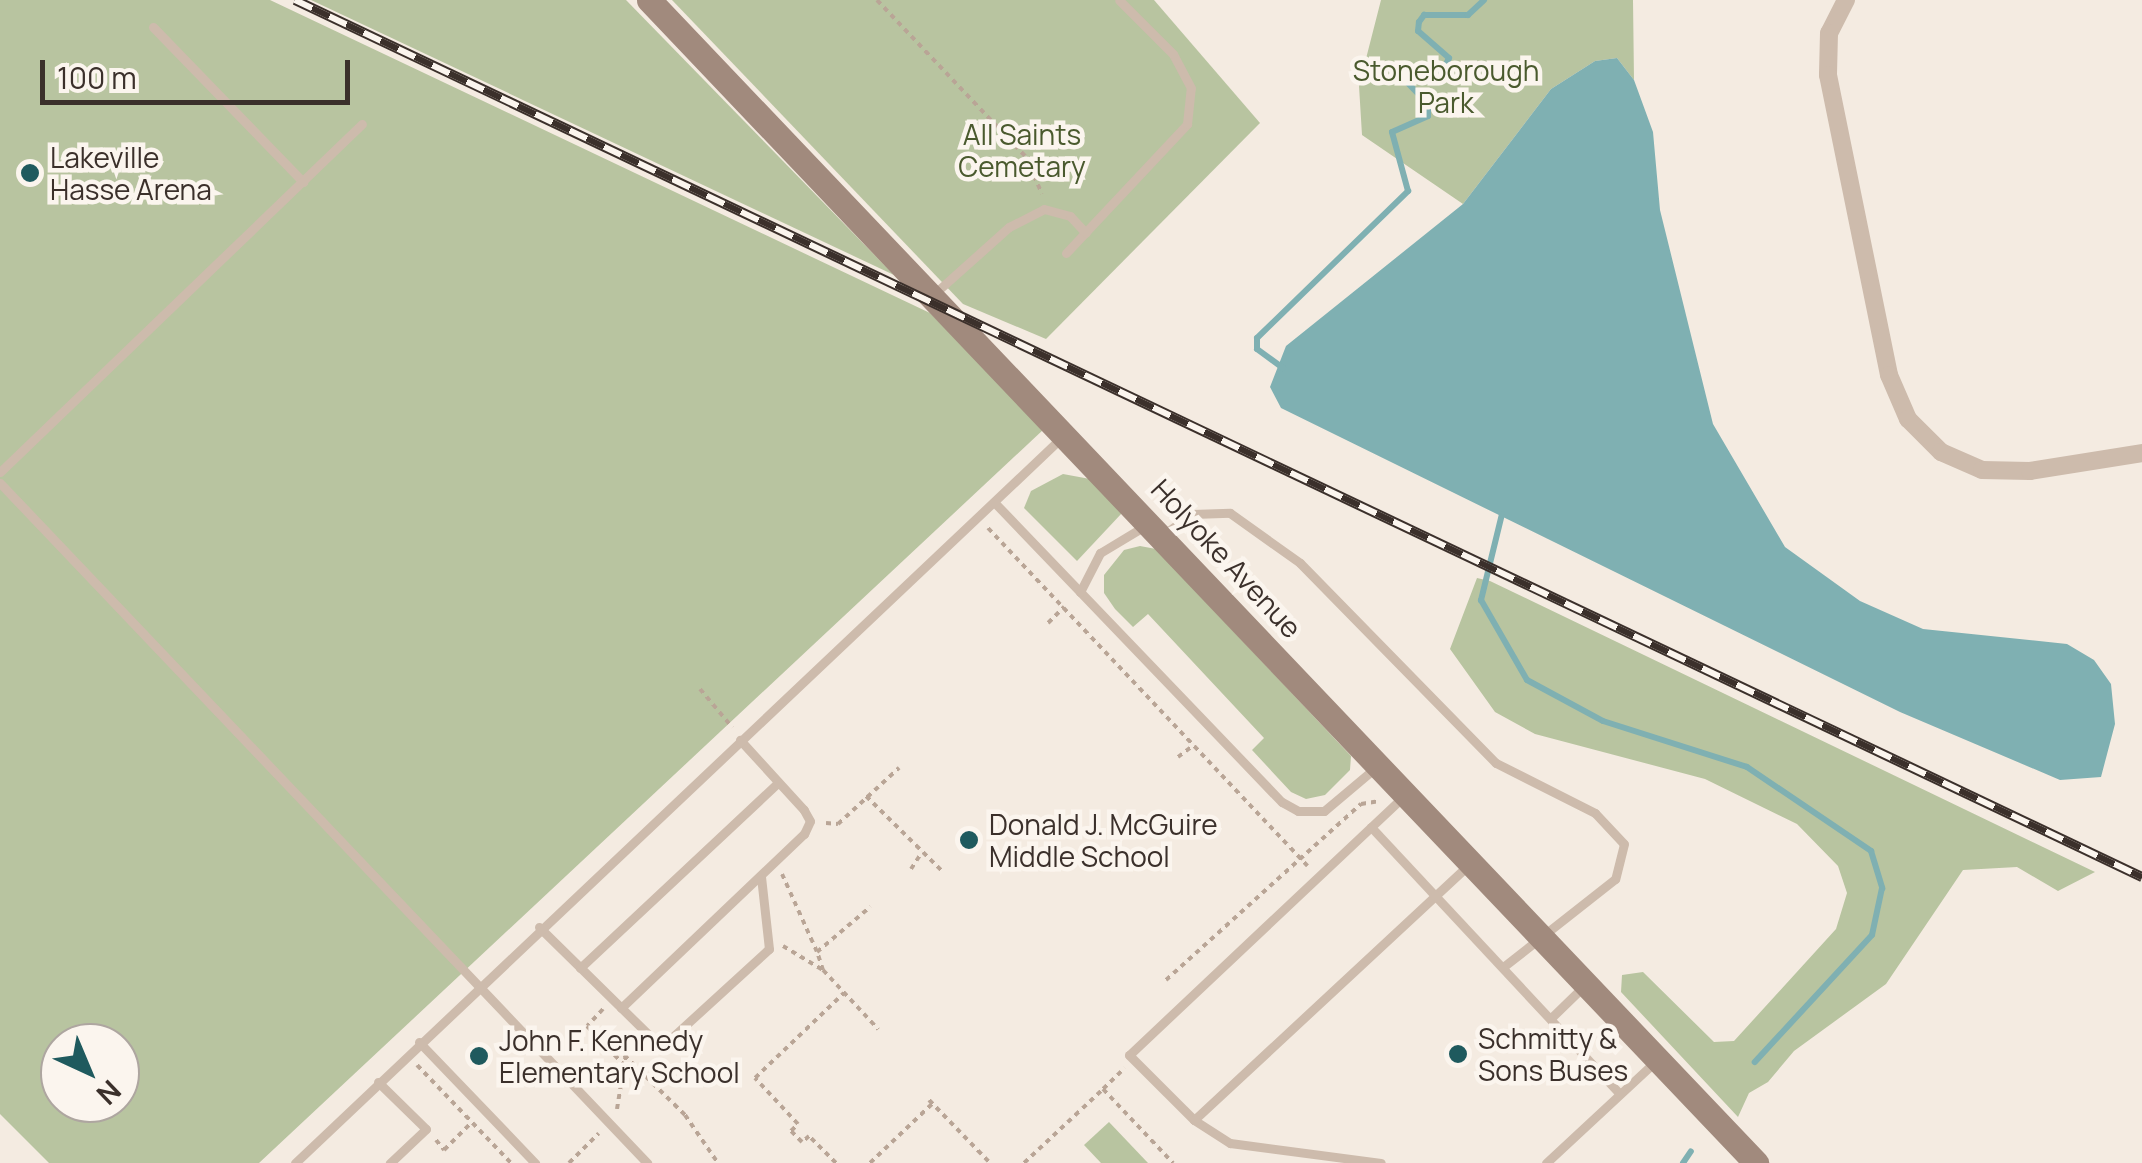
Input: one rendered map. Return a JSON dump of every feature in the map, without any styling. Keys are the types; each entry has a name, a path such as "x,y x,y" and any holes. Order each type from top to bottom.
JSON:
{"street":[{"name":"Holyoke Avenue","path":"649,0 1380,763 1401,799 1472,861 1756,1163"},
{"path":"1846,0 1833,20 1827,61 1889,374 1922,437 1960,463 2008,473 2142,453"}],"lane":[{"path":"1066,253 1187,124 1192,88 1174,54 1119,0"},
{"path":"153,27 303,182"},
{"path":"0,472 362,124"},
{"path":"934,294 1010,227 1044,209 1070,216 1086,233"},
{"path":"295,1163 539,927 1067,433"},
{"path":"0,483 648,1163"},
{"path":"994,502 1282,802 1298,811 1324,810 1380,763"},
{"path":"1080,592 1100,552 1192,514 1230,513 1300,563 1496,763 1595,813 1624,844 1614,879 1541,933 1503,967"},
{"path":"617,1004 761,876 810,822 740,740"},
{"path":"580,968 778,783"},
{"path":"1380,1163 1230,1144 1194,1120 1129,1054 1401,799"},
{"path":"1371,826 1619,1092"},
{"path":"1194,1120 1472,861"},
{"path":"539,927 652,1038 668,1042 769,949 761,876"},
{"path":"1551,1018 1588,983"},
{"path":"419,1042 535,1163"},
{"path":"1546,1163 1660,1058"},
{"path":"378,1082 426,1129 390,1163"}],"path":[{"path":"877,0 1026,157 1041,181 1044,209"},
{"path":"977,517 1319,876"},
{"path":"1048,623 1064,607"},
{"path":"700,688 740,740"},
{"path":"1178,757 1194,745"},
{"path":"810,822 838,824 899,768"},
{"path":"866,796 942,871"},
{"path":"1166,980 1302,861 1360,804 1401,799"},
{"path":"910,869 922,852"},
{"path":"773,864 792,884 823,970"},
{"path":"816,952 870,907"},
{"path":"770,938 823,970 878,1029"},
{"path":"836,1163 810,1136 802,1142 791,1131 798,1124 754,1078 844,993"},
{"path":"617,1004 588,1026 623,1064"},
{"path":"570,1163 617,1110 624,1055 635,1022"},
{"path":"407,1054 510,1163"},
{"path":"624,1055 685,1116 718,1163"},
{"path":"1024,1163 1134,1060"},
{"path":"1103,1089 1174,1163"},
{"path":"870,1163 931,1102 990,1163"},
{"path":"426,1129 444,1150 471,1123"}],"green space":[{"path":"0,0 270,0 930,313 1044,429 259,1163 49,1163 0,1114"},
{"path":"311,0 626,0 894,275"},
{"name":"All Saints Cemetary","path":"672,0 1154,0 1260,123 1046,339 963,304"},
{"name":"Stoneborough Park","path":"1381,0 1633,0 1634,80 1617,58 1595,61 1551,89 1463,204 1362,135 1359,86"},
{"path":"1063,474 1090,479 1122,513 1077,561 1024,508 1031,491"},
{"path":"1140,546 1156,549 1351,756 1350,770 1325,795 1306,799 1291,792 1252,750 1264,738 1148,614 1133,627 1115,609 1104,593 1104,575 1124,550"},
{"path":"1477,578 2095,872 2058,891 2017,867 1963,870 1886,984 1794,1051 1768,1082 1749,1093 1738,1117 1621,992 1622,975 1643,972 1714,1042 1734,1041 1836,929 1847,893 1838,866 1797,824 1705,779 1535,734 1495,712 1450,649"},
{"path":"1109,1122 1148,1163 1101,1163 1084,1145"}],"water":[{"path":"1617,58 1634,80 1653,132 1660,210 1713,424 1785,547 1860,601 1923,629 2067,644 2094,660 2111,684 2115,724 2101,777 2060,780 1900,712 1281,408 1270,387 1286,346 1463,204 1551,89 1595,61"}],"waterway":[{"path":"1283,368 1257,349 1257,338 1408,191 1392,132 1428,116 1428,104 1406,81 1444,68 1449,58 1418,31 1419,22 1424,15 1468,15 1484,0"},
{"path":"1502,514 1481,600 1527,680 1603,721 1747,767 1871,851 1882,888 1872,935 1755,1062"},
{"path":"1683,1163 1691,1151"}],"railway":[{"path":"295,0 2142,877"}],"place":[{"name":"Lakeville Hasse Arena","path":"30,173"},
{"name":"Donald J. McGuire Middle School","path":"969,840"},
{"name":"Schmitty & Sons Buses","path":"1458,1054"},
{"name":"John F. Kennedy Elementary School","path":"479,1056"}]}
